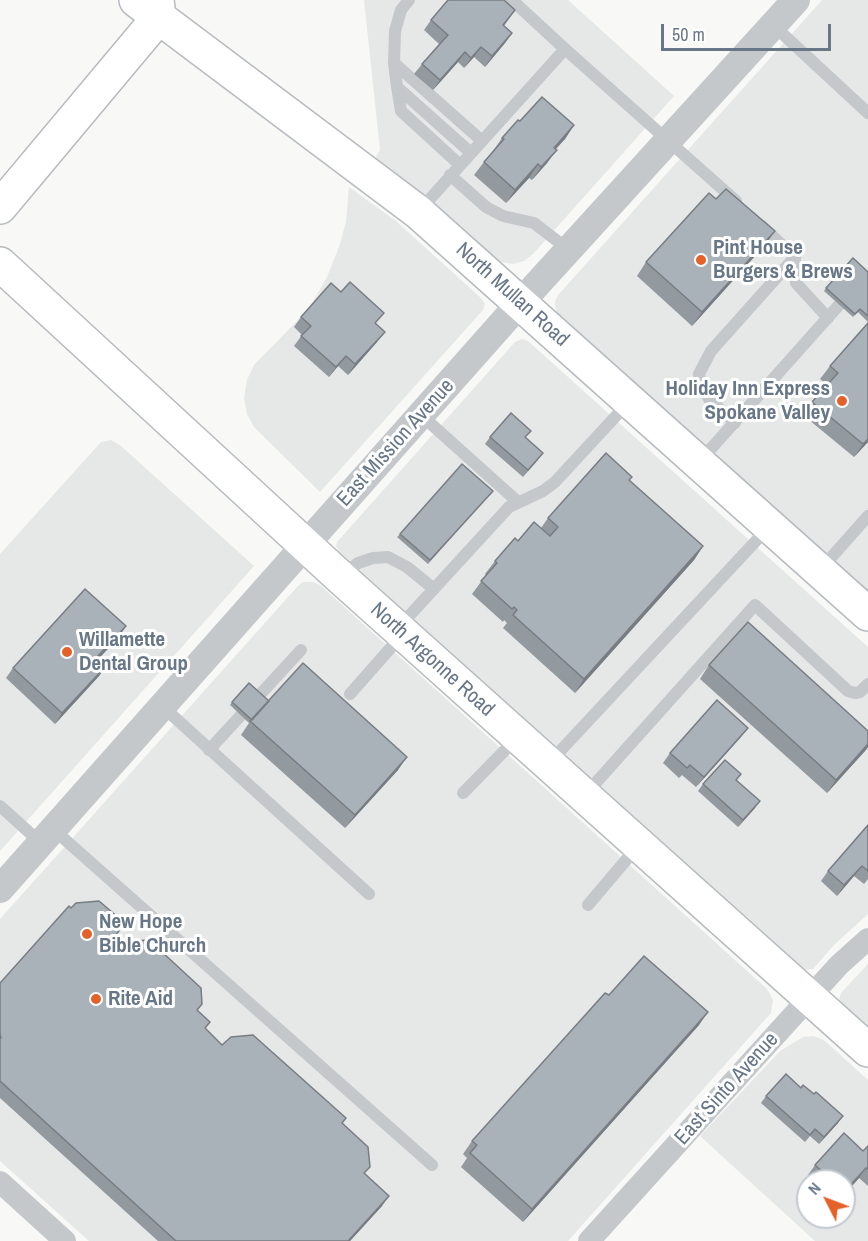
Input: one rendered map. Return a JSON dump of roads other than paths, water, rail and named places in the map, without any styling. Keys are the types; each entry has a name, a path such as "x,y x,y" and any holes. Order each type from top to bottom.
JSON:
{"main road":[{"path":"0,207 40,159 150,6"},
{"name":"North Mullan Road","path":"150,6 418,212 868,614"},
{"path":"0,176 18,171 40,159"},
{"name":"North Argonne Road","path":"0,264 305,546 868,1050"}],"street":[{"name":"East Mission Avenue","path":"0,889 521,302 796,0"},
{"name":"East Sinto Avenue","path":"589,1241 839,965 868,939"},
{"path":"0,1182 65,1241"}],"lane":[{"path":"409,0 401,10 394,31 394,63 401,111 459,165"},
{"path":"512,0 795,257 796,283 828,318"},
{"path":"773,25 868,113"},
{"path":"418,212 565,49"},
{"path":"394,63 482,140"},
{"path":"397,87 470,152"},
{"path":"450,175 486,207 503,216 534,223 569,250"},
{"path":"735,423 709,399 701,386 699,374 711,351 795,257"},
{"path":"699,462 839,305"},
{"path":"350,694 434,590 508,507 543,491 555,482 630,400"},
{"path":"421,415 518,502"},
{"path":"819,571 868,516"},
{"path":"548,764 770,526"},
{"path":"340,577 358,563 373,558 388,557 407,567 434,590"},
{"path":"584,796 755,605 848,691 861,692 868,684"},
{"path":"209,750 301,650"},
{"path":"162,706 369,894"},
{"path":"463,793 518,737"},
{"path":"0,806 47,836 432,1165"},
{"path":"588,905 638,845"}],"place":[{"name":"Pint House Burgers & Brews","path":"701,260"},
{"name":"Holiday Inn Express Spokane Valley","path":"842,401"},
{"name":"Willamette Dental Group","path":"67,652"},
{"name":"New Hope Bible Church","path":"87,934"},
{"name":"Rite Aid","path":"96,999"}]}
